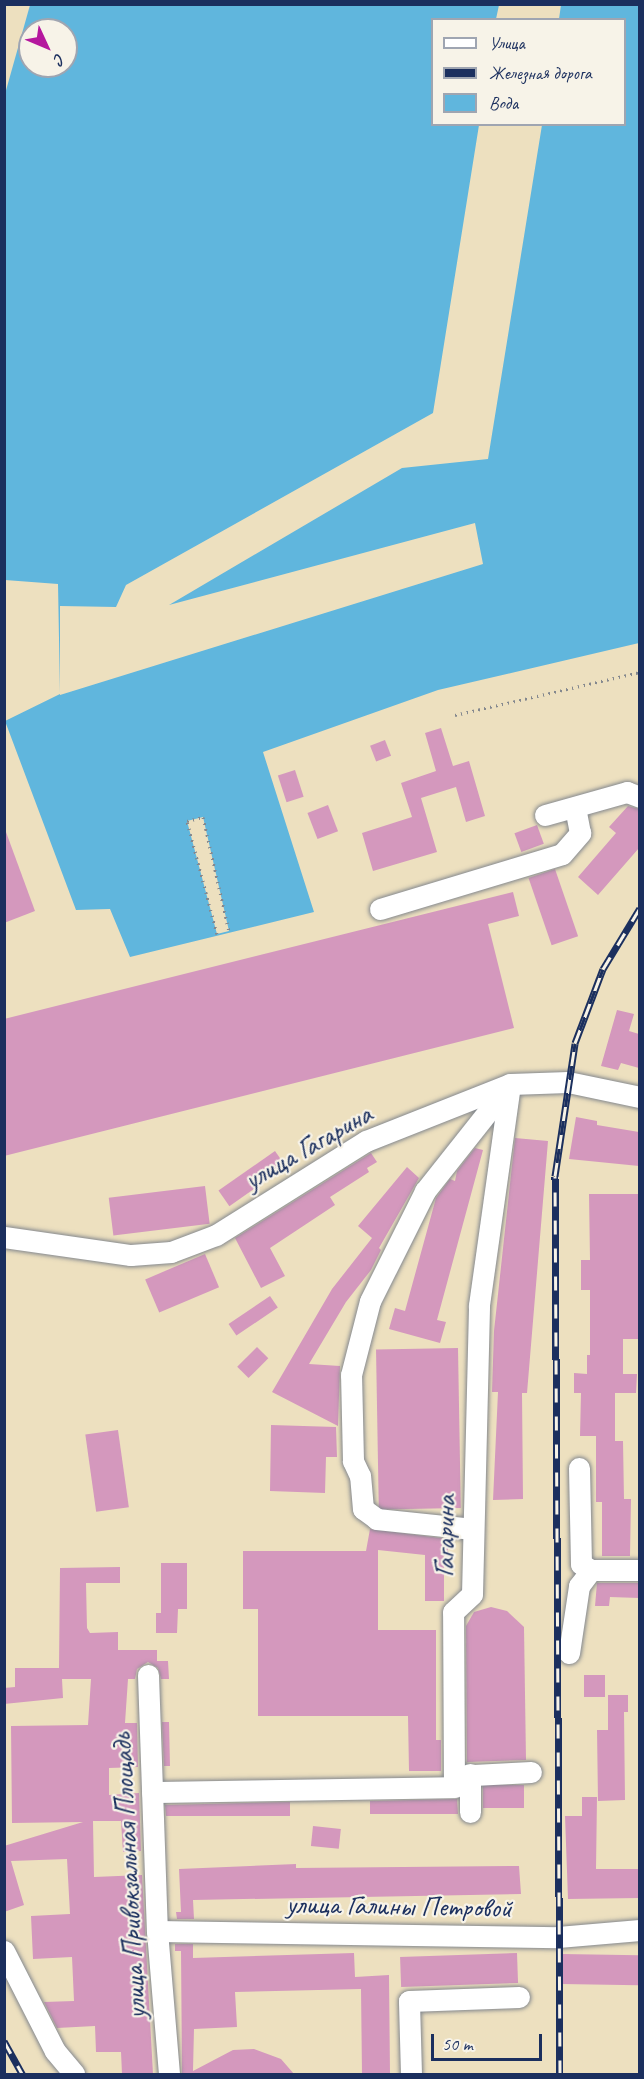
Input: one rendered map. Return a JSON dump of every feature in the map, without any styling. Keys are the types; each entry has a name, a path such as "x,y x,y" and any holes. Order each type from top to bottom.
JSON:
{"street":[{"path":"545,815 627,792 639,797"},
{"path":"380,909 562,854 580,833 575,807"},
{"name":"улица Гагарина","path":"4,1237 131,1255 171,1252 216,1235 366,1141 510,1084 568,1082 639,1097"},
{"path":"473,1528 377,1519 363,1509 360,1476 353,1461 351,1375 370,1301 425,1191 510,1084"},
{"name":"Гагарина","path":"470,1812 462,1775 453,1612 472,1594 479,1305 510,1084"},
{"path":"579,1468 581,1564 591,1570 639,1570"},
{"path":"569,1653 579,1586 591,1570"},
{"name":"улица Привокзальная Площадь","path":"148,1674 157,1931 169,2074"},
{"path":"152,1792 454,1787 462,1775 531,1772"},
{"name":"улица Галины Петровой","path":"157,1931 558,1938 639,1930"},
{"path":"4,1951 55,2051 74,2074"},
{"path":"411,2074 409,2001 519,1997"}],"path":[{"path":"455,715 639,672"},
{"path":"217,934 188,821 203,817 229,931"}],"water":[{"path":"4,5 639,5 639,643 438,690 263,752 314,912 130,957 110,909 76,910 5,721 60,694 58,584 5,580"}],"pier":[{"path":"499,4 561,5 559,18 496,18"},
{"path":"4,5 30,5 26,18 18,18 18,48 5,94"},
{"path":"479,126 542,126 488,459 402,468 169,605 475,523 483,564 60,695 60,606 116,607 126,585 433,413"},
{"path":"203,817 229,931 217,934 187,821"}],"building":[{"path":"441,728 453,766 469,761 485,816 466,822 456,787 421,798 437,852 373,871 362,833 412,817 401,783 436,771 425,733"},
{"path":"385,740 391,756 376,762 370,746"},
{"path":"295,770 304,797 287,802 278,776"},
{"path":"328,805 338,831 317,839 307,813"},
{"path":"628,806 639,809 639,848 598,895 578,877 616,833 609,827"},
{"path":"537,825 544,844 521,852 514,833"},
{"path":"6,832 35,911 4,923 4,833"},
{"path":"555,869 578,936 552,945 529,878"},
{"path":"513,892 519,916 488,924 514,1028 4,1156 4,1019"},
{"path":"617,1010 634,1014 629,1031 639,1034 639,1068 621,1063 618,1070 601,1066"},
{"path":"576,1117 597,1121 597,1125 639,1132 639,1166 569,1159"},
{"path":"515,1138 548,1141 527,1393 522,1393 523,1499 493,1500 498,1392 492,1392 494,1331"},
{"path":"475,1148 483,1150 437,1320 446,1322 440,1343 389,1329 395,1308 405,1311 436,1198 450,1179 455,1181 457,1171"},
{"path":"275,1151 286,1167 229,1206 218,1191"},
{"path":"371,1153 377,1162 367,1168 369,1172 330,1197 335,1205 270,1248 285,1276 261,1288 235,1238"},
{"path":"407,1167 419,1178 379,1248 381,1250 371,1270 346,1302 309,1364 340,1366 338,1426 272,1392 332,1289 372,1238 358,1226"},
{"path":"205,1186 210,1224 113,1236 109,1198"},
{"path":"589,1194 639,1194 639,1339 623,1339 623,1374 637,1374 636,1393 615,1393 615,1441 623,1441 624,1499 631,1499 630,1556 602,1556 602,1502 596,1502 596,1436 580,1436 581,1393 574,1393 574,1373 587,1374 587,1355 590,1355 590,1290 581,1290 581,1260 590,1260"},
{"path":"205,1254 219,1287 159,1313 145,1279"},
{"path":"270,1296 278,1308 236,1336 229,1324"},
{"path":"257,1347 268,1358 249,1378 237,1367"},
{"path":"458,1348 461,1508 379,1509 376,1349"},
{"path":"271,1425 336,1427 337,1457 326,1457 325,1493 270,1491"},
{"path":"118,1430 129,1507 96,1512 85,1435"},
{"path":"370,1529 448,1539 448,1557 444,1556 444,1601 425,1601 425,1555 378,1550 378,1630 436,1630 436,1740 441,1740 441,1771 409,1771 408,1716 258,1716 258,1609 243,1609 243,1551 366,1551"},
{"path":"161,1563 187,1563 187,1609 178,1609 177,1633 156,1633 156,1613 161,1613"},
{"path":"120,1567 120,1583 86,1583 87,1628 90,1633 118,1632 118,1650 157,1650 157,1661 168,1661 169,1679 161,1679 158,1668 148,1662 137,1669 135,1679 128,1679 125,1723 137,1723 138,1767 109,1768 109,1795 139,1793 141,1851 123,1852 121,1821 93,1821 94,1877 142,1875 153,2074 122,2074 121,2052 96,2052 95,2026 57,2028 44,2002 74,2001 72,1957 33,1959 31,1916 70,1914 67,1859 11,1861 24,1905 4,1912 4,1846 83,1822 12,1823 11,1726 88,1725 91,1679 62,1679 63,1698 4,1704 4,1688 15,1687 15,1668 59,1668 60,1568"},
{"path":"597,1583 639,1583 639,1598 610,1597 609,1606 595,1606"},
{"path":"491,1607 507,1611 524,1627 526,1760 467,1762 466,1626 474,1612"},
{"path":"584,1675 605,1675 605,1697 584,1697"},
{"path":"608,1695 628,1695 628,1712 624,1712 625,1800 598,1801 597,1730 608,1730"},
{"path":"162,1722 169,1722 170,1766 164,1766"},
{"path":"483,1785 524,1785 524,1808 483,1808"},
{"path":"582,1797 597,1797 596,1869 639,1869 639,1898 568,1899 565,1816 582,1816"},
{"path":"457,1799 458,1814 370,1814 370,1801"},
{"path":"290,1802 290,1816 166,1816 165,1805"},
{"path":"313,1826 341,1829 339,1849 311,1846"},
{"path":"296,1864 296,1868 519,1866 521,1894 193,1900 194,1919 177,1919 176,1912 181,1912 179,1869"},
{"path":"175,1944 193,1944 193,1958 354,1953 355,1977 389,1975 390,2074 362,2074 361,1989 235,1992 237,2027 194,2029 193,2071 233,2050 254,2049 281,2059 294,2074 182,2074 181,1951 175,1951"},
{"path":"517,1953 518,1983 401,1987 400,1957"},
{"path":"562,1954 639,1955 638,1985 561,1984"}],"railway":[{"path":"560,2074 555,1176 575,1043 603,969 640,908"},
{"path":"4,2041 22,2074"}]}
